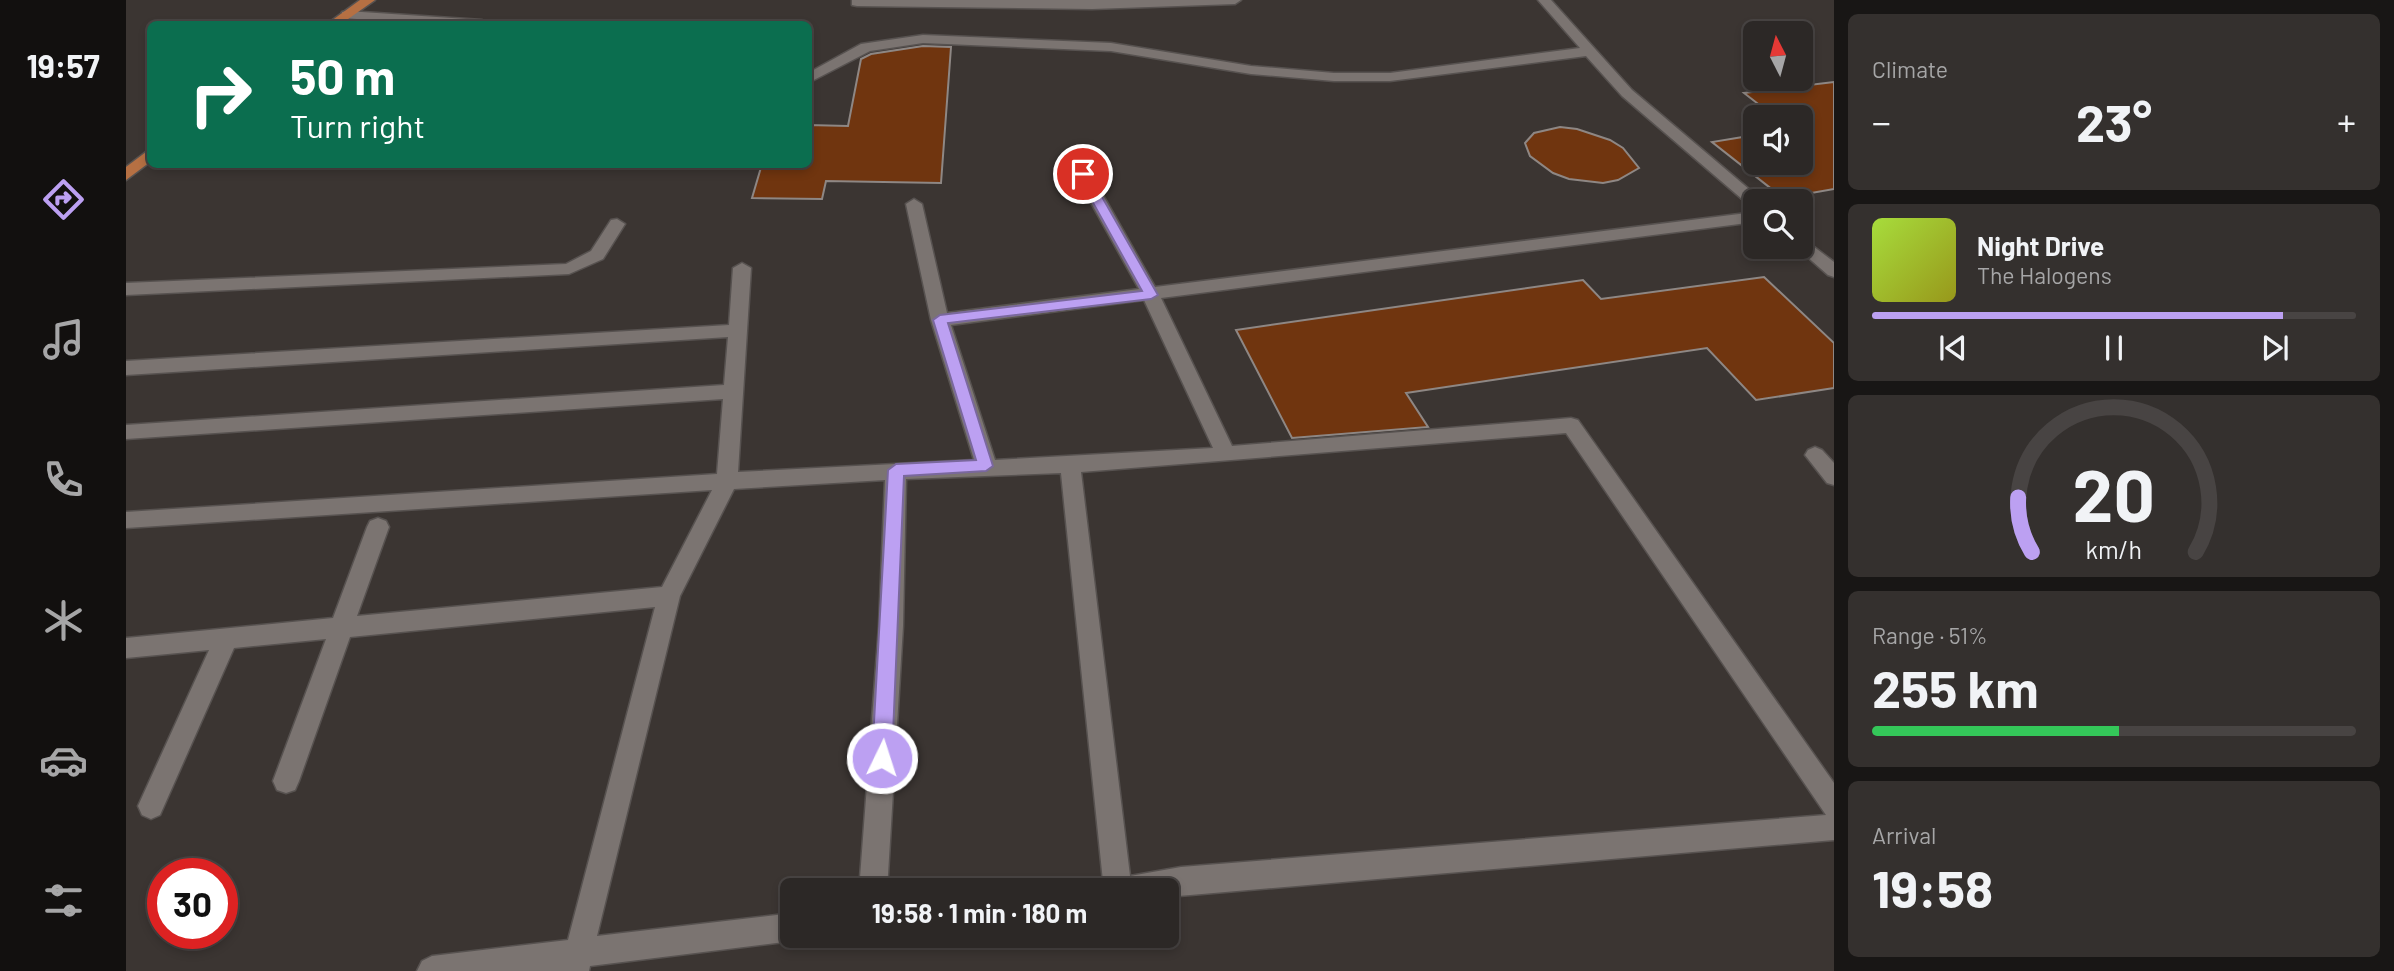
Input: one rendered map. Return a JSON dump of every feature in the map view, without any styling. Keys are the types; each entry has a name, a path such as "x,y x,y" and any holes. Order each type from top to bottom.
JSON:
{"main road":[{"path":"338,21 369,0"},
{"path":"126,175 147,157"}],"street":[{"path":"857,2 1090,3 1235,0"},
{"path":"1544,0 1627,93 1743,192"},
{"path":"347,15 437,21"},
{"path":"812,77 866,47 923,39 1111,47 1251,70 1334,77 1415,75 1590,51"},
{"path":"1083,174 1151,295 1226,454"},
{"path":"914,204 940,320 986,466"},
{"path":"940,320 1743,218"},
{"path":"126,289 569,270 597,255 617,224"},
{"path":"1813,253 1834,271"},
{"path":"576,962 669,596 727,481 740,330 742,268"},
{"path":"126,368 740,330"},
{"path":"126,432 735,391"},
{"path":"126,520 896,470 1070,462 1135,462 1571,425 1834,805"},
{"path":"1815,455 1834,477"},
{"path":"1070,462 1117,878"},
{"path":"874,878 891,625 896,470"},
{"path":"286,781 378,527"},
{"path":"126,648 340,630 669,596"},
{"path":"151,806 226,639"},
{"path":"1179,880 1834,827"},
{"path":"432,971 576,962 780,929"}],"building":[{"path":"923,46 951,47 941,183 826,181 822,199 752,198 761,168 812,168 812,125 848,126 861,59 871,54"},
{"path":"1834,82 1834,189 1813,193 1813,189 1772,189 1754,175 1813,175 1813,105 1760,105 1744,93 1813,91 1813,85"},
{"path":"1560,127 1577,129 1610,140 1623,148 1639,168 1618,180 1603,183 1569,179 1553,173 1530,156 1525,143 1534,133"},
{"path":"1743,137 1743,166 1712,142"},
{"path":"1764,277 1834,343 1834,388 1756,400 1707,348 1406,393 1428,427 1292,438 1236,330 1583,280 1601,299"}],"route":[{"path":"882,758 891,625 896,470 986,466 940,320 1151,295 1083,174"}]}
